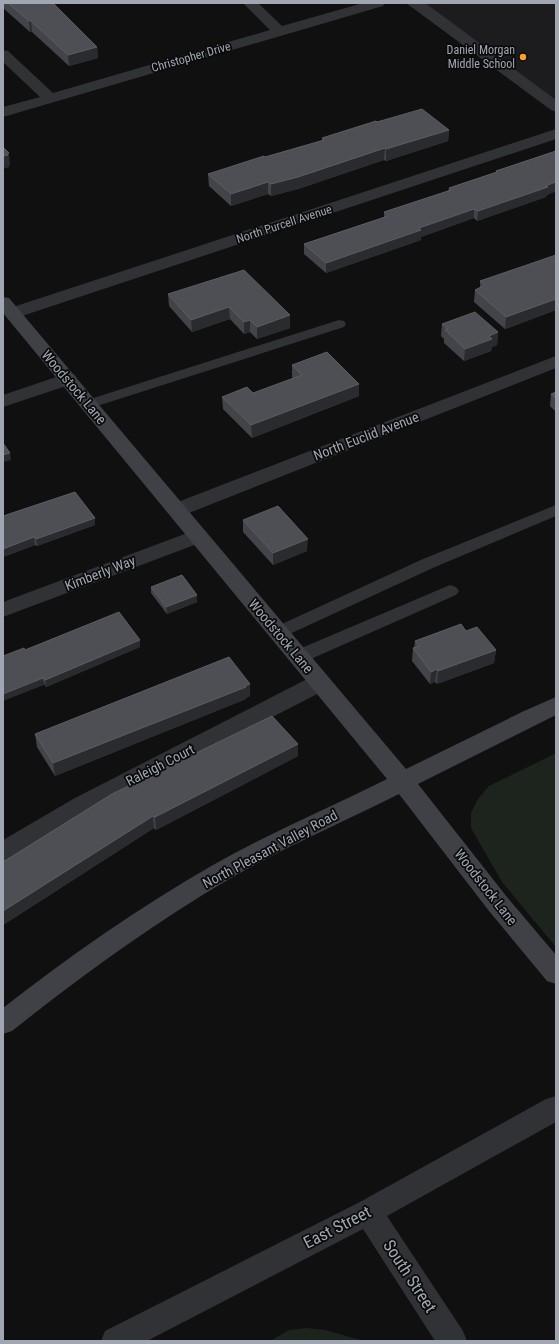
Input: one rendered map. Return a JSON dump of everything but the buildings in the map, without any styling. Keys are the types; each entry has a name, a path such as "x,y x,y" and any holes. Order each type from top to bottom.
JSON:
{"street":[{"path":"250,3 279,31"},
{"name":"Christopher Drive","path":"3,112 378,3"},
{"path":"413,3 424,8 556,107"},
{"path":"3,54 50,98"},
{"name":"North Purcell Avenue","path":"6,310 556,134"},
{"name":"Woodstock Lane","path":"6,310 68,379 277,633 402,781 498,904 556,973"},
{"name":"North Euclid Avenue","path":"176,510 556,362"},
{"path":"3,401 68,379"},
{"name":"Kimberly Way","path":"3,610 198,536"},
{"name":"Raleigh Court","path":"3,852 83,804 319,683"},
{"name":"North Pleasant Valley Road","path":"3,1023 130,930 204,883 257,853 473,745 556,706"},
{"name":"East Street","path":"116,1341 368,1212 556,1108"},
{"name":"South Street","path":"368,1212 452,1341"}],"lane":[{"path":"89,404 339,324"},
{"path":"277,633 429,563 556,510"},
{"path":"298,657 450,591"}],"shaded area":[{"name":"Daniel Morgan Middle School","path":"417,3 556,3 556,107"},
{"path":"556,753 556,947 502,882 471,828 471,813 478,799 489,786"},
{"path":"306,1328 325,1330 364,1341 270,1341 289,1330"}],"place":[{"name":"Daniel Morgan Middle School","path":"523,57"}]}
